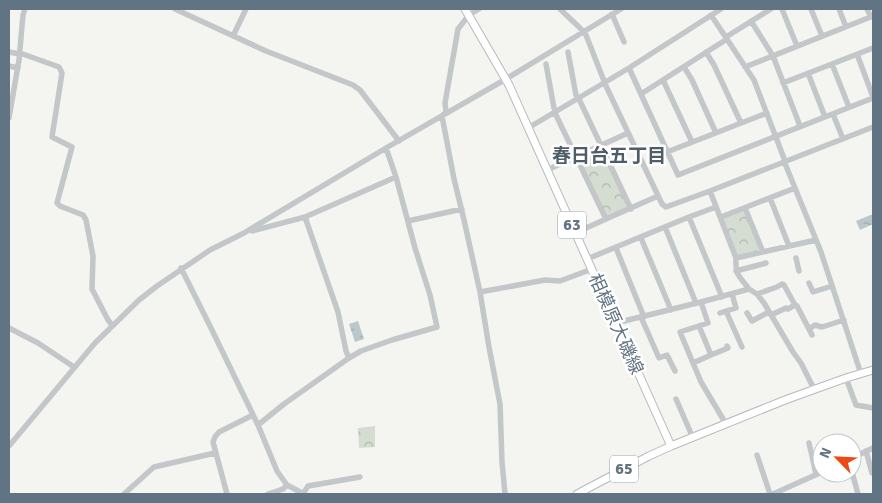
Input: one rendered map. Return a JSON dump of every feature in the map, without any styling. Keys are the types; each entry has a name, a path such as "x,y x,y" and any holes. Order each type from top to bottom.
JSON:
{"main road":[{"name":"相模原大磯線","path":"467,12 506,79 671,446"},
{"path":"671,446 814,389 873,370"},
{"name":"65","path":"577,494 671,446"}],"street":[{"path":"9,118 18,68 25,9"},
{"path":"175,9 233,36 353,85 360,90 399,141"},
{"path":"233,36 246,9"},
{"path":"442,116 446,112 445,102 458,29 467,12 479,9"},
{"path":"560,9 583,32 628,133 664,206 669,207 873,127"},
{"path":"9,446 74,367 112,326 138,300 181,268 210,250 244,233 622,9"},
{"path":"528,128 554,110 605,83 721,9"},
{"path":"641,94 771,9"},
{"path":"782,9 797,46"},
{"path":"811,9 822,36"},
{"path":"839,9 846,27"},
{"path":"745,67 872,17 867,9"},
{"path":"612,14 624,42"},
{"path":"711,15 754,80 821,252 862,374"},
{"path":"751,22 772,56 800,126"},
{"path":"783,83 873,48"},
{"path":"9,52 59,67 62,73 52,137 72,147 56,203 82,214 86,220 93,256 92,289 112,326"},
{"path":"568,52 577,97 631,209"},
{"path":"706,52 741,123"},
{"path":"629,68 678,175 873,97 857,54"},
{"path":"546,64 554,110 606,219"},
{"path":"832,64 849,107"},
{"path":"9,66 18,68"},
{"path":"684,67 692,80 716,133"},
{"path":"808,73 825,117"},
{"path":"663,80 692,142"},
{"path":"667,152 766,113"},
{"path":"833,114 843,139"},
{"path":"442,116 454,179 480,292 500,404 505,494"},
{"path":"547,170 628,133"},
{"path":"258,425 284,404 361,351 437,327 430,295 386,148"},
{"path":"244,233 305,217 396,177"},
{"path":"720,217 795,188"},
{"path":"710,191 736,258 737,273 750,289 757,294 770,313 801,363 814,389"},
{"path":"576,233 658,196"},
{"path":"770,198 789,246"},
{"path":"587,259 716,206"},
{"path":"746,208 763,252"},
{"path":"408,222 462,209"},
{"path":"305,217 338,312 346,352 349,358"},
{"path":"689,217 722,297"},
{"path":"665,228 708,323 680,332 701,382 726,424"},
{"path":"641,238 671,310"},
{"path":"736,258 816,240"},
{"path":"616,248 660,358 669,354 675,371"},
{"path":"796,258 799,271"},
{"path":"736,270 766,263"},
{"path":"181,268 258,425 278,471 287,485 304,494 308,486 360,477"},
{"path":"480,292 540,280 560,281 592,269"},
{"path":"757,294 777,288 782,284 784,285 812,335"},
{"path":"809,286 813,292 832,286"},
{"path":"616,323 750,289"},
{"path":"732,294 736,308 723,312 741,343"},
{"path":"752,321 795,305"},
{"path":"747,312 755,328"},
{"path":"809,328 815,324 822,327 844,320"},
{"path":"699,326 711,355"},
{"path":"9,328 38,343 74,367"},
{"path":"694,363 728,348"},
{"path":"846,378 856,405 873,408"},
{"path":"676,399 693,438"},
{"path":"227,494 213,442 218,432 253,415"},
{"path":"809,447 812,455"},
{"path":"862,453 873,448"},
{"path":"866,451 872,473"},
{"path":"124,494 154,467 215,453"},
{"path":"757,455 772,494 812,476"},
{"path":"268,494 283,489 287,485"}],"green space":[{"path":"601,148 628,207 607,217 578,159"},
{"path":"744,210 760,251 737,256 723,218"},
{"path":"375,426 375,447 359,448 358,428"}],"water":[{"path":"873,214 873,224 860,230 856,221"},
{"path":"358,321 364,339 355,342 349,324"}],"district":[{"name":"春日台五丁目","path":"609,156"}]}
